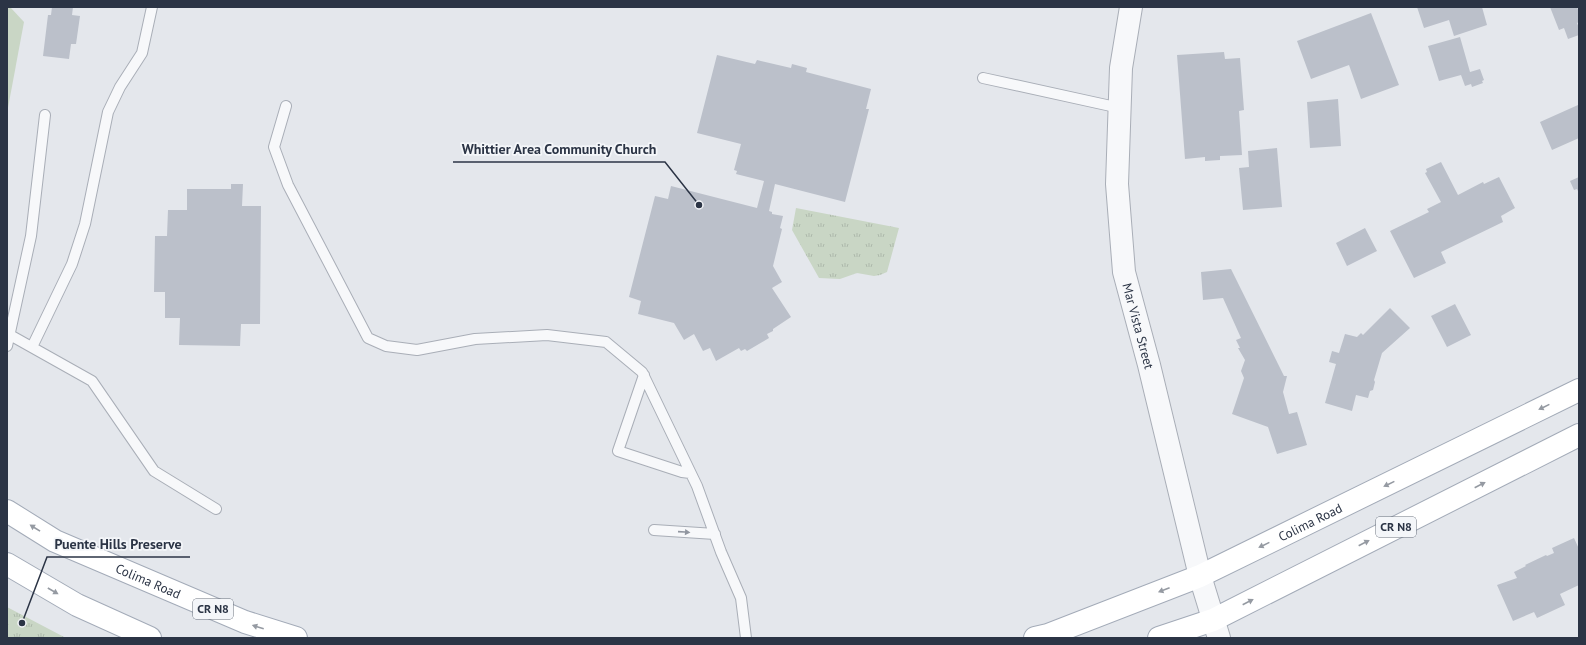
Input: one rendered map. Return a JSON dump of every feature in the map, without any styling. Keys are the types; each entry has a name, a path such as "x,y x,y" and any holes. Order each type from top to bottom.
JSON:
{"main road":[{"name":"Colima Road","path":"1035,638 1048,635 1200,576 1579,390"},
{"name":"CR N8","path":"1159,638 1216,629 1579,435"},
{"name":"Colima Road","path":"7,511 62,544 245,622 296,638"},
{"path":"7,564 78,605 150,638"}],"street":[{"name":"Mar Vista Street","path":"1131,7 1121,68 1117,184 1124,272 1151,373 1200,576 1216,629"}],"lane":[{"path":"32,347 72,264 85,224 108,112 120,87 142,53 152,7"},
{"path":"984,78 1120,108"},
{"path":"286,106 274,147 288,185 368,338 386,346 417,350 475,339 547,335 606,342 642,372 697,486 741,598 746,638"},
{"path":"7,346 31,236 45,115"},
{"path":"10,335 92,381 154,471 216,509"},
{"path":"644,375 618,451 682,472 690,473"},
{"path":"654,530 715,534"}],"green space":[{"path":"7,7 10,7 24,22 7,113"},
{"path":"796,208 899,228 887,272 874,276 857,273 840,279 819,278 792,230"},
{"path":"7,607 66,638 7,638"}],"building":[{"path":"52,7 73,7 72,15 80,16 76,44 71,44 69,59 43,56 48,15 51,15"},
{"path":"1417,7 1482,7 1487,25 1454,36 1449,20 1424,28"},
{"path":"1550,7 1577,7 1579,12 1579,22 1577,23 1579,35 1568,39 1564,28 1559,30"},
{"path":"1371,13 1399,85 1361,99 1349,65 1311,79 1297,41"},
{"path":"1460,37 1470,72 1480,69 1484,80 1482,81 1483,83 1472,87 1471,84 1465,86 1461,75 1439,81 1428,46"},
{"path":"1224,52 1225,59 1240,58 1244,110 1239,111 1242,155 1220,156 1220,160 1205,161 1205,157 1185,159 1177,55"},
{"path":"717,55 755,64 757,60 791,68 792,64 807,68 806,72 871,89 866,109 869,109 845,202 775,184 769,211 772,212 772,214 783,216 780,228 782,229 773,266 782,282 772,288 791,317 767,334 769,338 747,351 745,349 741,351 739,348 716,361 710,348 703,351 694,334 684,340 674,323 638,314 641,301 629,297 655,196 668,199 671,186 757,208 764,181 736,174 737,171 734,170 741,144 697,133"},
{"path":"1338,99 1341,146 1310,148 1307,102"},
{"path":"1578,105 1579,138 1552,150 1540,122"},
{"path":"1277,148 1282,207 1243,210 1239,168 1249,167 1248,151"},
{"path":"1441,162 1458,195 1483,182 1484,184 1499,177 1515,208 1501,216 1503,222 1441,252 1446,263 1414,278 1390,231 1429,212 1427,209 1441,202 1425,173 1427,172 1426,169"},
{"path":"1579,177 1579,193 1577,189 1574,190 1570,181"},
{"path":"231,184 243,184 242,206 261,206 260,324 241,324 240,346 179,345 180,318 165,318 165,292 154,292 155,236 167,236 168,210 187,210 187,189 231,189"},
{"path":"1365,228 1377,251 1347,266 1336,243"},
{"path":"1231,269 1284,376 1287,376 1283,392 1289,414 1297,412 1307,445 1277,454 1268,427 1232,414 1244,378 1241,371 1245,360 1238,348 1240,348 1236,340 1241,338 1223,298 1203,300 1201,272"},
{"path":"1455,304 1471,335 1447,347 1431,316"},
{"path":"1390,308 1410,328 1382,353 1374,380 1373,390 1370,391 1368,398 1356,395 1352,411 1325,403 1336,364 1329,362 1332,351 1339,353 1345,334 1357,337 1361,333 1363,335"},
{"path":"1574,538 1579,549 1579,585 1560,594 1565,605 1537,618 1534,612 1513,621 1497,585 1517,578 1514,572 1546,555 1547,556 1554,553 1552,548"}],"place":[{"name":"Whittier Area Community Church","path":"699,205"},
{"name":"Puente Hills Preserve","path":"22,623"}]}
